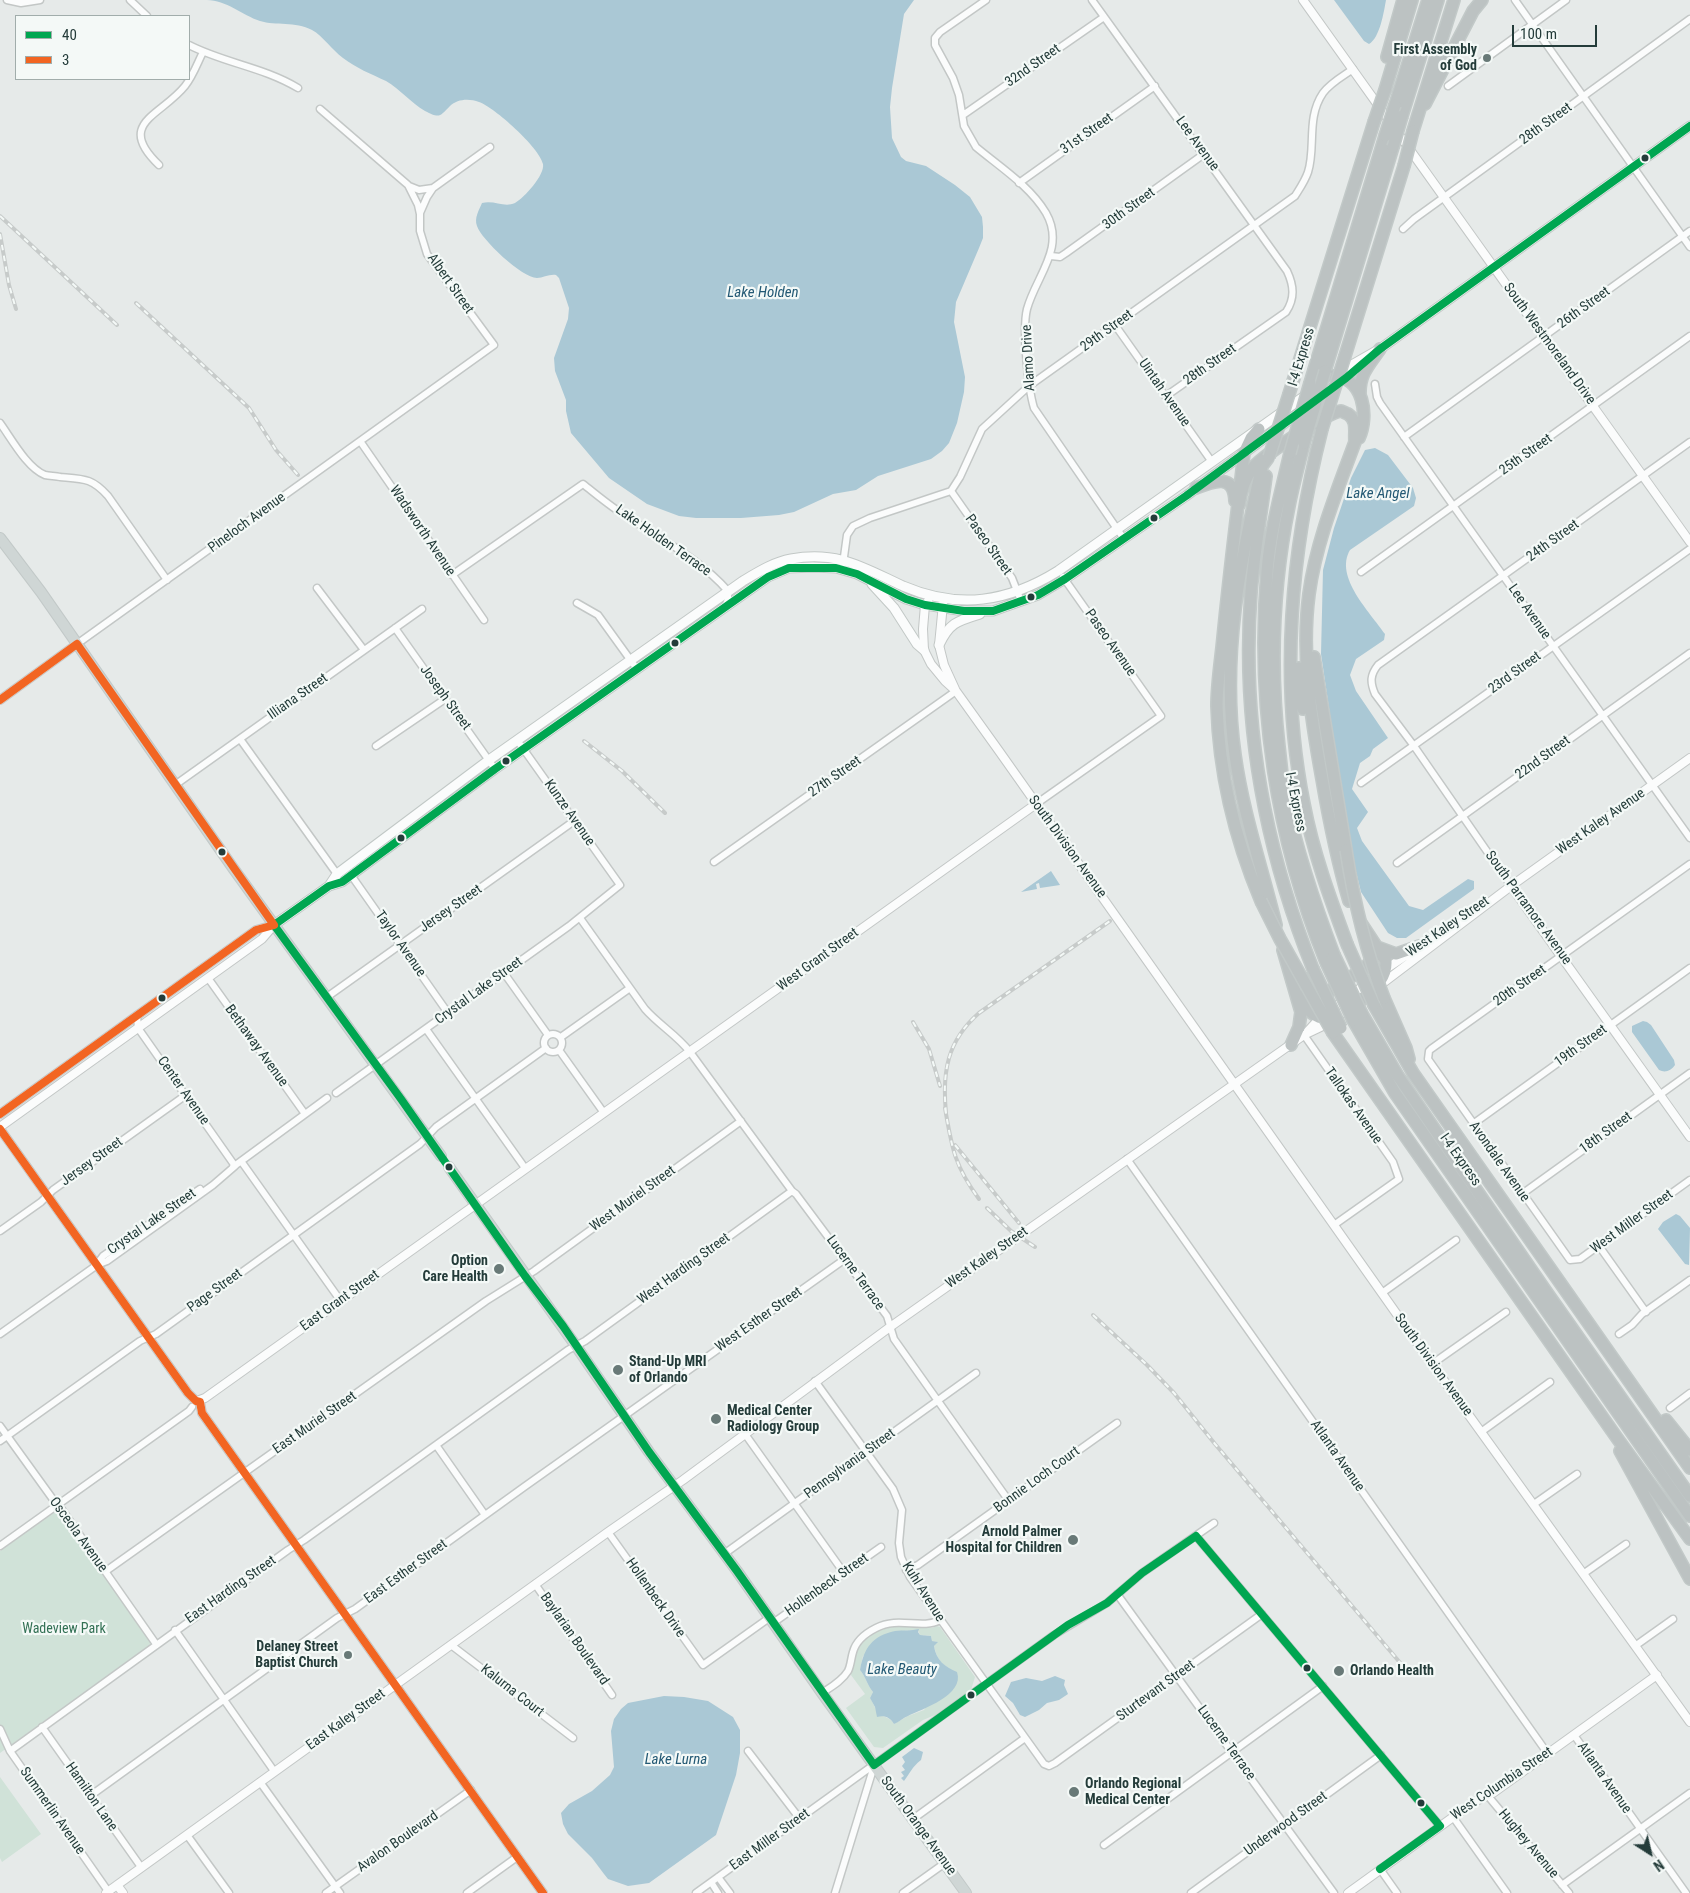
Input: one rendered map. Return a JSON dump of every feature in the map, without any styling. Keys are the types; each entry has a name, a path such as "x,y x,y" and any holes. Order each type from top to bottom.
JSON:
{"highway":[{"path":"1385,90 1383,70 1403,0"},
{"path":"1337,1031 1290,910 1260,790 1251,728 1248,659 1251,591 1269,457 1412,0"},
{"name":"I-4 Express","path":"1428,0 1310,383 1276,509 1267,570 1265,627 1265,684 1274,778 1284,828 1304,902 1357,1017 1395,1093 1690,1516"},
{"name":"I-4 Express","path":"1330,958 1299,853 1285,794 1275,712 1274,635 1280,555 1289,504 1304,443 1329,374 1392,147 1438,0"},
{"path":"1454,0 1416,118 1404,166 1322,429 1310,477 1296,571 1291,627 1292,710 1304,803 1326,886 1347,944 1374,1005 1413,1073 1690,1468"},
{"path":"1416,118 1434,90 1473,11 1482,0"},
{"path":"1355,442 1359,438 1365,420 1360,395 1360,383 1364,372 1380,349"},
{"path":"1329,374 1346,378 1360,395"},
{"path":"1239,505 1244,484 1251,469 1258,462 1284,443 1332,414 1341,411 1348,414 1354,420 1356,429 1355,442 1328,516 1312,575 1308,595 1307,620 1308,686 1312,726 1338,866 1348,901"},
{"path":"1259,429 1251,438 1244,453 1219,666 1217,706 1225,785 1240,847 1281,929 1304,1002 1308,1010 1320,1018 1336,1017"},
{"path":"1269,457 1262,466 1240,570 1233,621 1231,702 1235,755 1266,902 1301,1012 1299,1026 1291,1045"},
{"path":"1196,488 1218,480 1226,482 1234,489 1233,548"},
{"path":"1322,539 1312,619 1314,664 1352,890 1364,941 1384,998 1406,1048 1413,1073"},
{"path":"1291,627 1297,645 1305,725 1324,832 1336,875 1348,901 1386,962 1386,969 1381,981 1360,1000"},
{"path":"1221,655 1222,714 1231,782 1244,833 1260,870"},
{"path":"1266,902 1280,939 1390,1112 1617,1438 1690,1539"},
{"path":"1300,989 1314,998 1322,996 1370,963 1375,953 1367,932"},
{"path":"1377,948 1396,954 1420,946"},
{"name":"I-4 Express","path":"1357,1017 1690,1496"},
{"path":"1587,1321 1690,1450"},
{"path":"1617,1438 1622,1457 1690,1579"},
{"path":"1668,1486 1690,1525"}],"main road":[{"path":"938,645 952,624 1038,595 1124,539 1346,378 1380,349 1690,126"},
{"path":"329,886 337,874 352,862 489,760 728,592 770,566 790,559 812,557 843,560 931,595 963,601 990,600 1018,591 1039,583 1058,571 1259,429 1329,374 1380,349"},
{"name":"South Orange Avenue","path":"0,538 41,592 274,925 376,1064 624,1416 966,1893"},
{"path":"274,925 329,886 342,882 495,769 768,576 789,568 813,566 842,570 867,578 906,598 926,605 964,611 993,610"},
{"path":"867,578 887,599 917,644 924,650"},
{"path":"407,820 413,829"},
{"path":"351,875 352,862"}],"street":[{"path":"6,0 21,3 40,0"},
{"path":"130,0 146,15"},
{"name":"Alamo Drive","path":"986,0 940,32 935,38 935,45 953,78 959,95 964,126 976,147 1031,193 1047,214 1051,224 1053,235 1051,256 1034,290 1027,310 1026,331 1030,396 1034,408 1124,539"},
{"name":"Lee Avenue","path":"1092,0 1287,271 1292,280 1294,292"},
{"name":"South Westmoreland Drive","path":"1303,0 1690,542"},
{"path":"1515,0 1690,247"},
{"path":"1448,86 1566,0"},
{"name":"32nd Street","path":"963,115 1104,17"},
{"name":"28th Street","path":"1403,229 1690,19"},
{"path":"190,46 203,52 282,78 298,88"},
{"path":"190,79 203,52"},
{"name":"29th Street","path":"951,491 960,477 982,430 1029,386 1295,196 1304,184 1309,170 1312,124 1316,106 1323,93 1353,69"},
{"path":"159,165 148,155 142,144 141,132 143,123 184,87 189,80"},
{"name":"31st Street","path":"1019,183 1155,86"},
{"name":"Albert Street","path":"320,109 408,185 414,195 420,214 420,231 427,254 494,345"},
{"path":"420,214 427,197 434,188 490,147"},
{"name":"30th Street","path":"1051,256 1060,257 1066,253 1204,154"},
{"path":"408,185 418,190 434,188"},
{"name":"26th Street","path":"1404,437 1690,231"},
{"name":"28th Street","path":"1166,396 1286,312 1291,304 1294,292"},
{"name":"Uintah Avenue","path":"1115,325 1212,462"},
{"name":"25th Street","path":"1361,572 1690,336"},
{"name":"Pineloch Avenue","path":"0,700 494,345"},
{"name":"Lee Avenue","path":"1375,384 1379,400 1404,437 1690,838"},
{"path":"0,423 36,470 46,475 85,479 98,485 108,496 167,580"},
{"name":"Wadsworth Avenue","path":"360,441 484,620"},
{"name":"24th Street","path":"1371,678 1373,671 1378,665 1690,442"},
{"name":"Lake Holden Terrace","path":"452,575 583,484 624,515 680,550 714,576 728,592"},
{"path":"842,570 847,535 853,526 859,522 951,491"},
{"name":"Paseo Street","path":"951,491 1012,578 1021,601"},
{"name":"23rd Street","path":"1360,783 1690,549"},
{"name":"Paseo Avenue","path":"1058,571 1161,716"},
{"path":"317,588 364,650"},
{"path":"725,607 728,592"},
{"path":"931,595 926,605 923,630 924,650 932,649 938,645"},
{"name":"South Division Avenue","path":"944,597 938,645 944,665 956,690 1432,1364 1690,1722"},
{"path":"577,602 598,615 637,669"},
{"name":"Illiana Street","path":"175,785 422,609"},
{"name":"Joseph Street","path":"395,628 495,769"},
{"name":"South Division Avenue","path":"924,650 931,664 945,681 956,690"},
{"name":"22nd Street","path":"1397,863 1690,653"},
{"name":"South Parramore Avenue","path":"1371,678 1375,694 1414,746 1610,1026 1690,1136"},
{"name":"27th Street","path":"714,862 956,690"},
{"path":"376,746 445,698"},
{"name":"West Grant Street","path":"475,1204 1161,716"},
{"path":"240,739 337,874"},
{"name":"Kunze Avenue","path":"517,740 620,886"},
{"name":"West Kaley Avenue","path":"1511,886 1690,758"},
{"name":"Jersey Street","path":"326,997 574,821"},
{"name":"20th Street","path":"1428,1059 1429,1052 1432,1049 1690,864"},
{"name":"Taylor Avenue","path":"351,875 448,1013"},
{"name":"Crystal Lake Street","path":"336,1092 580,918 620,886"},
{"name":"West Kaley Street","path":"1304,1036 1320,1018 1386,969 1511,886"},
{"name":"West Kaley Street","path":"674,1486 815,1381 1127,1159 1304,1036 1325,1025 1360,1000 1511,886"},
{"name":"Lucerne Terrace","path":"580,918 653,1018 680,1039 887,1316 894,1339 1008,1501"},
{"path":"274,925 262,939 0,1128 543,1893"},
{"path":"0,1114 256,930 274,925"},
{"name":"19th Street","path":"1473,1124 1690,968"},
{"path":"504,973 548,1035"},
{"name":"Bethaway Avenue","path":"208,978 305,1114"},
{"path":"561,1037 630,988"},
{"path":"137,1015 138,1028"},
{"name":"Center Avenue","path":"138,1028 235,1166"},
{"path":"426,1029 525,1168"},
{"path":"555,1034 561,1037 562,1044 559,1050 552,1052 546,1048 544,1041 548,1035 555,1034"},
{"name":"Tallokas Avenue","path":"1304,1036 1393,1162 1399,1179 1334,1225"},
{"name":"Page Street","path":"0,1441 140,1341 156,1334 294,1235 420,1144 436,1126 546,1048"},
{"path":"559,1050 604,1114"},
{"name":"Avondale Avenue","path":"1428,1059 1564,1254 1574,1261"},
{"path":"74,1060 80,1069"},
{"name":"18th Street","path":"1522,1194 1690,1073"},
{"name":"Jersey Street","path":"0,1231 186,1095"},
{"name":"Crystal Lake Street","path":"0,1334 97,1265 104,1256 235,1166 327,1098"},
{"name":"West Muriel Street","path":"525,1276 741,1122"},
{"name":"Atlanta Avenue","path":"1127,1159 1548,1754"},
{"path":"241,1161 340,1300"},
{"name":"West Miller Street","path":"1574,1261 1599,1246 1690,1180"},
{"name":"West Harding Street","path":"576,1346 792,1191"},
{"name":"East Grant Street","path":"0,1546 475,1204"},
{"path":"1382,1293 1456,1240"},
{"path":"1599,1246 1646,1312"},
{"name":"West Esther Street","path":"624,1416 845,1259"},
{"name":"East Muriel Street","path":"106,1572 486,1301 525,1276"},
{"path":"1619,1334 1690,1280"},
{"path":"1432,1364 1506,1312"},
{"name":"East Harding Street","path":"10,1751 175,1630 576,1346"},
{"name":"Pennsylvania Street","path":"724,1554 976,1373"},
{"name":"Kuhl Avenue","path":"815,1381 893,1489 902,1510 899,1543 901,1557 906,1570 986,1685 1044,1764 1049,1766"},
{"path":"1481,1432 1550,1382"},
{"path":"1670,1408 1690,1393"},
{"name":"East Esther Street","path":"90,1796 337,1618 354,1609 624,1416"},
{"name":"Bonnie Loch Court","path":"906,1570 918,1565 1117,1423"},
{"name":"Osceola Avenue","path":"0,1426 156,1644"},
{"path":"746,1434 844,1573"},
{"path":"436,1445 485,1515"},
{"path":"1534,1504 1577,1474"},
{"name":"East Kaley Street","path":"107,1892 674,1486"},
{"path":"835,1893 874,1765 1068,1625 1095,1610 1142,1573 1214,1523"},
{"name":"Hollenbeck Drive","path":"608,1532 702,1665"},
{"path":"1196,1536 1440,1826"},
{"path":"1583,1574 1626,1544"},
{"name":"Hollenbeck Street","path":"702,1665 881,1547"},
{"name":"Baylarian Boulevard","path":"535,1584 612,1694"},
{"name":"Lucerne Terrace","path":"1117,1594 1334,1893"},
{"name":"Sturtevant Street","path":"1049,1766 1262,1614"},
{"path":"1635,1646 1673,1619"},
{"path":"822,1693 847,1673 854,1648 871,1631 882,1625 898,1622 930,1624 940,1620"},
{"path":"175,1630 274,1771"},
{"name":"Kalurna Court","path":"451,1644 573,1738"},
{"name":"West Columbia Street","path":"1348,1893 1474,1802 1488,1796 1657,1676"},
{"path":"1104,1845 1323,1686"},
{"name":"Hamilton Lane","path":"42,1727 141,1867"},
{"name":"Summerlin Avenue","path":"0,1729 10,1751 107,1892"},
{"name":"Atlanta Avenue","path":"1574,1735 1686,1893"},
{"path":"913,1819 1025,1738"},
{"path":"748,1750 800,1819"},
{"name":"Underwood Street","path":"1191,1893 1381,1755"},
{"name":"East Miller Street","path":"696,1893 874,1765"},
{"path":"260,1782 340,1893"},
{"path":"849,1784 860,1782 866,1791"},
{"name":"Avalon Boulevard","path":"326,1893 470,1790"},
{"path":"1562,1885 1690,1793"},
{"name":"Hughey Avenue","path":"1488,1796 1569,1893"},
{"path":"1453,1817 1507,1893"},
{"path":"187,1834 229,1893"},
{"path":"467,1893 517,1857"},
{"path":"903,1893 945,1863"},
{"path":"1380,1870 1397,1893"},
{"path":"718,1877 730,1893"},
{"path":"711,1882 718,1893"},
{"path":"117,1885 123,1893"}],"green space":[{"name":"Wadeview Park","path":"58,1511 151,1641 149,1646 0,1753 0,1551"},
{"path":"904,1625 940,1627 975,1677 971,1690 935,1715 923,1720 883,1748 874,1747 846,1708 865,1694 851,1675 854,1661 859,1648 869,1637 882,1630","holes":["918,1630 920,1635 931,1636 932,1641 937,1642 934,1646 936,1654 944,1665 950,1669 924,1710 894,1724 878,1713 870,1698 873,1692 860,1670 863,1656 903,1631"]},
{"path":"0,1777 41,1834 2,1862 0,1858"}],"water":[{"name":"Lake Holden","path":"207,0 914,0 904,14 892,88 890,107 892,138 901,157 906,161 926,166 970,197 982,217 983,227 983,238 956,302 954,322 965,377 964,392 957,423 949,443 931,459 878,476 856,490 833,494 794,512 741,518 696,518 679,516 647,504 609,478 571,433 566,411 566,400 555,371 554,358 568,319 569,308 559,278 553,275 537,278 522,272 486,240 476,223 476,217 482,203 491,202 507,205 515,203 533,186 543,169 540,157 534,148 516,129 486,105 475,101 460,101 453,104 442,114 434,115 420,108 386,81 348,62 312,30 306,27 260,21 221,2"},
{"path":"1334,0 1386,0 1381,24 1373,41 1369,44 1364,41"},
{"name":"Lake Angel","path":"1375,448 1388,455 1413,488 1416,498 1414,506 1350,550 1346,560 1350,583 1363,605 1385,634 1384,640 1356,659 1350,675 1356,691 1388,738 1373,749 1370,756 1360,763 1352,789 1368,812 1357,828 1362,841 1409,906 1423,910 1468,879 1474,881 1474,889 1406,938 1397,938 1388,933 1361,892 1349,843 1321,654 1323,570 1334,528 1351,478 1365,450"},
{"path":"1051,871 1060,885 1040,888 1039,883 1036,884 1037,889 1021,892"},
{"path":"1643,1021 1651,1025 1674,1060 1675,1065 1670,1070 1659,1070 1632,1032 1632,1026"},
{"path":"1676,1214 1690,1228 1689,1265 1685,1264 1658,1229 1663,1222"},
{"name":"Lake Beauty","path":"919,1629 920,1635 931,1636 932,1641 938,1642 934,1646 939,1659 957,1672 958,1680 955,1688 941,1700 894,1724 887,1717 877,1717 875,1707 870,1698 873,1692 860,1670 862,1662 870,1644 880,1636 895,1631"},
{"path":"1055,1676 1065,1680 1064,1685 1068,1694 1059,1700 1047,1703 1039,1710 1025,1717 1020,1715 1013,1703 1005,1696 1011,1682 1026,1678 1042,1681"},
{"name":"Lake Lurna","path":"664,1696 708,1701 733,1717 740,1730 740,1753 736,1775 716,1835 649,1883 628,1886 608,1879 592,1858 568,1834 563,1824 561,1813 569,1804 592,1791 610,1775 614,1767 611,1731 614,1719 621,1709 628,1703"},
{"path":"914,1748 923,1752 921,1760 904,1781 901,1778 904,1776 901,1772 905,1770 902,1766 905,1762 902,1757"}],"railway":[{"path":"0,216 117,325"},
{"path":"0,234 9,285 16,309"},
{"path":"136,303 249,408 276,450 298,475"},
{"path":"584,741 622,771 665,813"},
{"path":"946,1113 945,1084 949,1058 953,1046 968,1024 979,1013 1110,921"},
{"path":"913,1022 929,1049 940,1086"},
{"path":"945,1108 955,1156 964,1176 979,1199"},
{"path":"955,1145 1019,1223"},
{"path":"987,1208 1011,1231 1035,1247"},
{"path":"1093,1315 1174,1393 1402,1665"}],"transit line":[{"name":"40","path":"274,925 329,886 342,882 495,769 768,577 789,568 836,568 857,574 906,599 925,605 964,611 993,611 1038,595 1065,579 1186,496 1346,378 1380,349 1690,126"},
{"name":"3","path":"77,644 274,925"},
{"name":"3","path":"0,700 77,644"},
{"name":"40","path":"274,925 401,1099 525,1276 563,1326 649,1452 737,1571 874,1765"},
{"name":"3","path":"0,1114 256,930 274,925"},
{"name":"3","path":"0,1129 188,1393 196,1401 200,1402 202,1413 543,1893"},
{"name":"40","path":"1196,1536 1440,1826"},
{"name":"40","path":"874,1765 1068,1625 1107,1603 1142,1573 1196,1536"},
{"name":"40","path":"1380,1869 1440,1826"}],"place":[{"name":"First Assembly of God","path":"1487,58"},
{"name":"Option Care Health","path":"499,1269"},
{"name":"Stand-Up MRI of Orlando","path":"618,1370"},
{"name":"Medical Center Radiology Group","path":"716,1419"},
{"name":"Arnold Palmer Hospital for Children","path":"1073,1540"},
{"name":"Delaney Street Baptist Church","path":"348,1655"},
{"name":"Orlando Health","path":"1339,1671"},
{"name":"Orlando Regional Medical Center","path":"1074,1792"}]}
